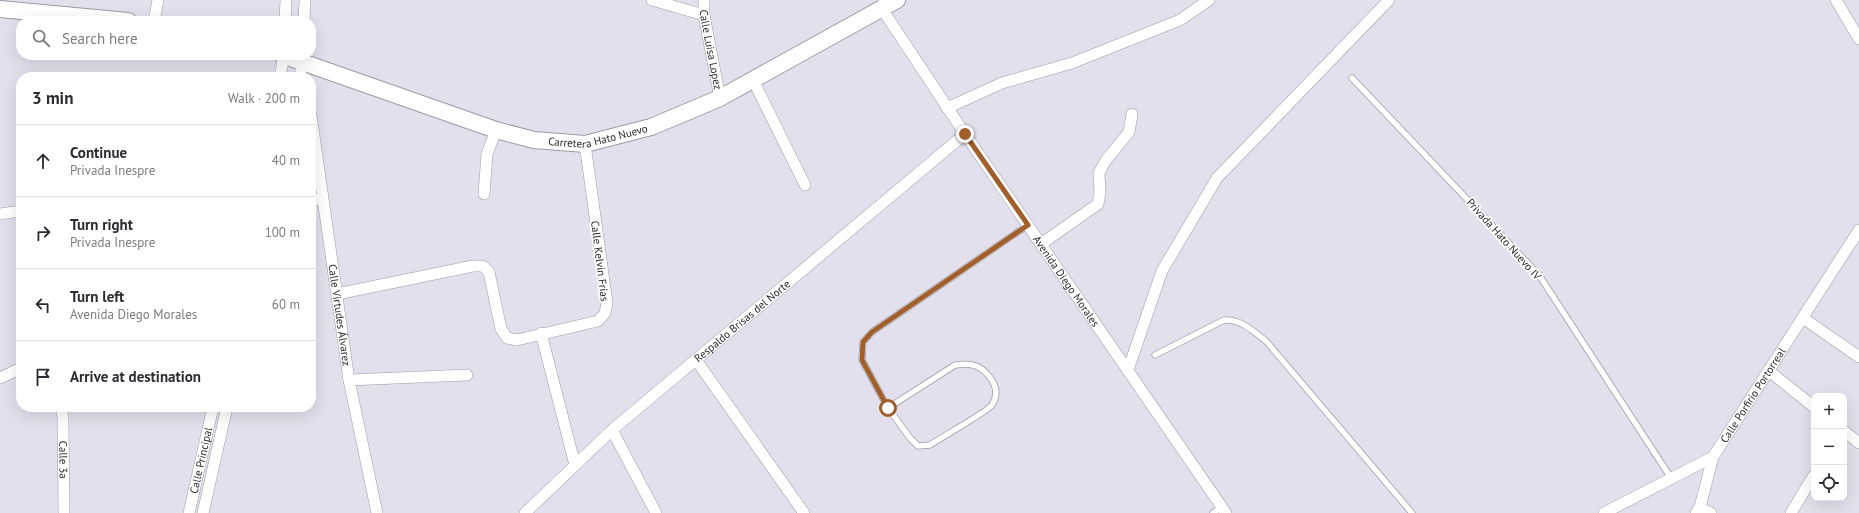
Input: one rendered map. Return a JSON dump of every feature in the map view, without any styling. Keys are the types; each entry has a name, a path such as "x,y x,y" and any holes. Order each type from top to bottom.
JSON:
{"main road":[{"name":"Carretera Hato Nuevo","path":"316,72 496,130 534,140 585,144 651,127 720,98 884,4 896,0"},
{"path":"0,9 75,16"},
{"name":"Carretera Hato Nuevo","path":"291,60 303,68 315,72"}],"street":[{"path":"155,16 158,0"},
{"path":"285,16 286,0"},
{"path":"304,16 305,0"},
{"path":"652,0 704,14"},
{"name":"Calle Luisa Lopez","path":"704,0 704,14 720,98"},
{"path":"948,108 1002,83 1072,63 1180,20 1209,0"},
{"path":"1128,370 1162,271 1217,178 1389,0"},
{"path":"1836,0 1859,39"},
{"name":"Avenida Diego Morales","path":"884,4 965,134 1128,370 1221,511"},
{"path":"281,72 283,60"},
{"path":"753,80 805,185"},
{"path":"1040,244 1098,204 1100,193 1099,173 1106,160 1129,132 1132,114"},
{"path":"484,194 487,154 496,130"},
{"name":"Respaldo Brisas del Norte","path":"525,513 612,430 965,134"},
{"name":"Calle Kelvin Frías","path":"337,294 473,266 483,266 489,272 501,329 507,338 517,340 541,333 598,321 605,313 607,303 585,144"},
{"name":"Calle Virtudes Álvarez","path":"316,151 349,380 376,513"},
{"path":"316,199 323,201"},
{"path":"0,214 16,212"},
{"name":"Calle Porfirio Portorreal","path":"1713,457 1859,232"},
{"path":"1803,318 1859,357"},
{"path":"541,333 575,465"},
{"path":"696,360 804,513"},
{"path":"0,378 16,370"},
{"path":"1769,371 1811,405"},
{"path":"349,380 467,375"},
{"name":"Calle 3a","path":"62,412 64,513"},
{"name":"Calle Principal","path":"189,513 212,412"},
{"name":"Calle Principal","path":"203,513 226,412"},
{"path":"612,430 656,513"},
{"path":"1847,434 1859,444"},
{"path":"1604,513 1713,457"},
{"path":"1710,513 1698,510 1713,457"},
{"path":"1791,513 1811,479"}],"lane":[{"name":"Privada Hato Nuevo IV","path":"1352,78 1539,275 1671,478"},
{"path":"888,408 955,365 967,363 981,367 995,382 996,395 991,406 930,445 918,446 910,438 888,408 862,360 863,342 872,332 1028,225"},
{"path":"1155,354 1224,320 1233,320 1245,325 1266,341 1412,513"}],"route":[{"path":"888,408 862,360 863,342 872,332 1028,225 965,134"}]}
